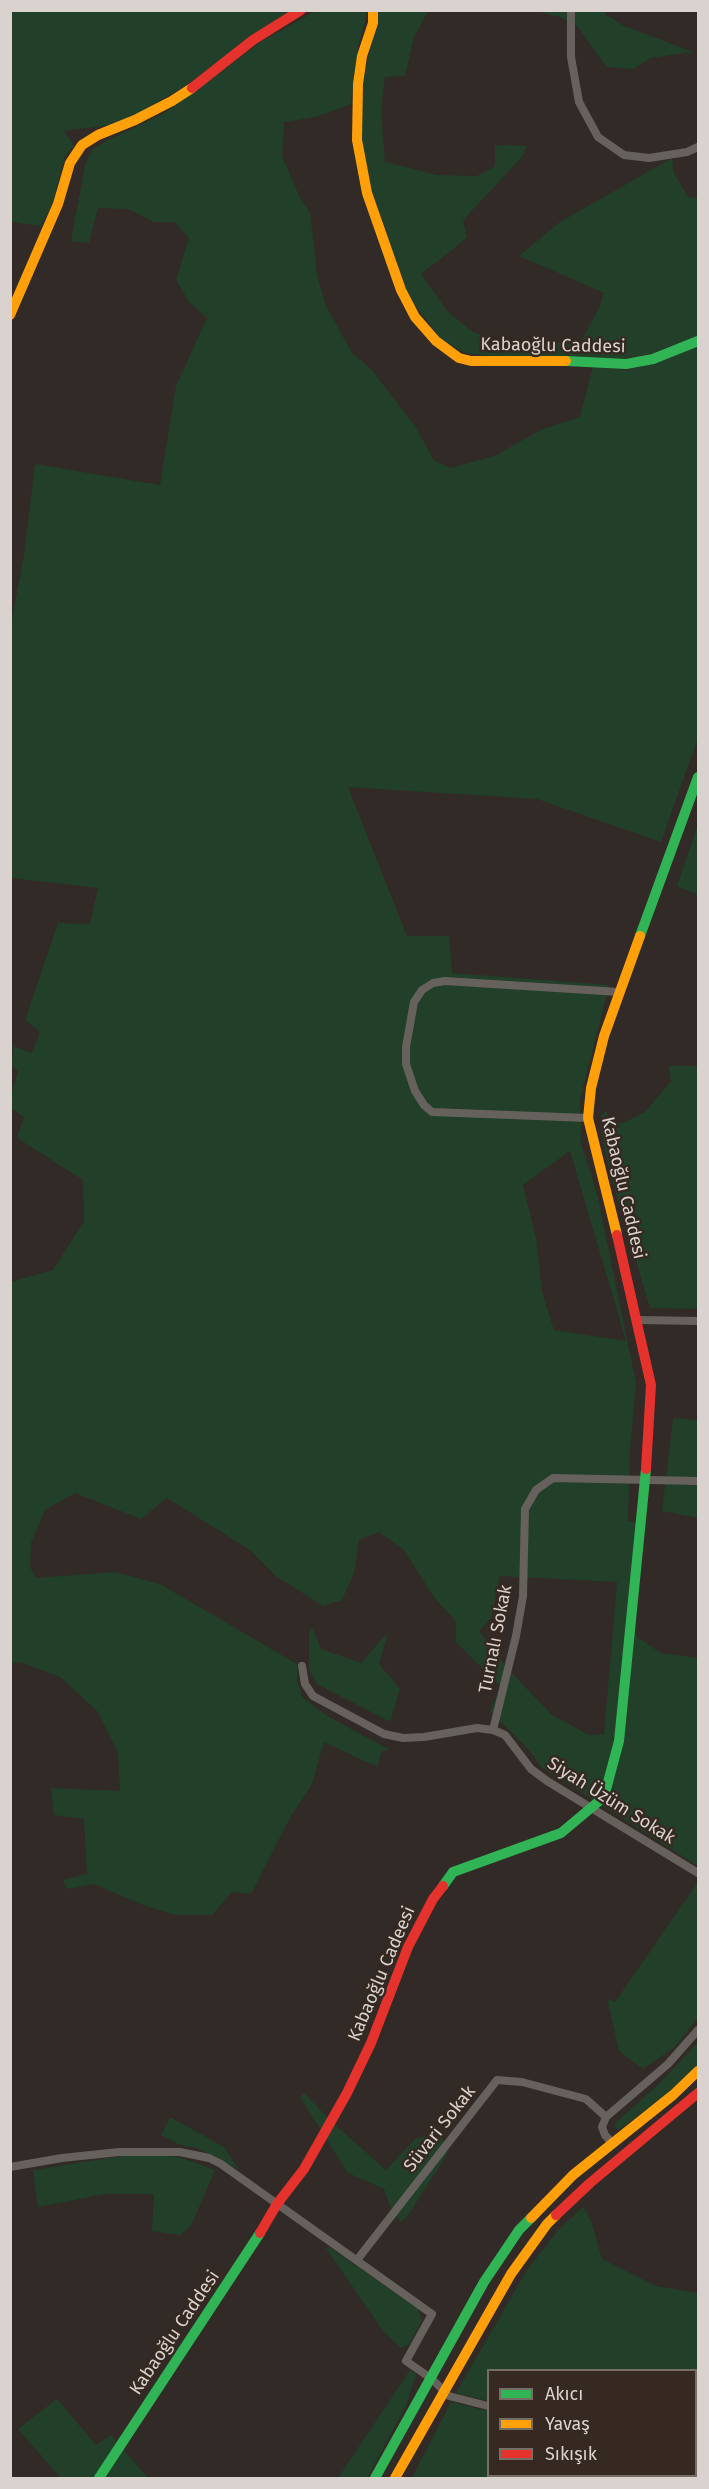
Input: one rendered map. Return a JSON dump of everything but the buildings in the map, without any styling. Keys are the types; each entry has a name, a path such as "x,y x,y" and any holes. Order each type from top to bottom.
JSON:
{"street":[{"path":"10,315 58,204 70,163 82,145 172,100 201,82 253,40 301,10"},
{"name":"Kabaoğlu Caddesi","path":"373,10 373,22 362,56 358,84 357,140 361,167 367,193 401,290 415,317 436,342 459,358 471,361 626,364 653,359 699,341"},
{"path":"571,10 571,57 579,102 598,137 624,155 640,157 687,152 699,147"},
{"name":"Kabaoğlu Caddesi","path":"645,1478 651,1385 638,1320 588,1118 591,1088 598,1059 619,992 699,777"},
{"path":"588,1118 432,1112 424,1106 415,1091 406,1064 406,1047 414,1002 422,990 433,983 446,981 619,992"},
{"path":"638,1320 699,1321"},
{"name":"Turnalı Sokak","path":"493,1730 516,1636 523,1596 525,1509 536,1490 553,1478 645,1478 699,1481"},
{"name":"Kabaoğlu Cadeesi","path":"277,2204 304,2169 347,2092 371,2043 408,1947 433,1899 453,1872 561,1833 604,1797 619,1741 645,1478"},
{"path":"302,1666 305,1684 313,1696 384,1734 403,1738 477,1728 493,1730"},
{"name":"Siyah Üzüm Sokak","path":"493,1730 505,1735 531,1769 699,1874"},
{"path":"613,2144 605,2135 602,2127 606,2117 668,2064 699,2030"},
{"path":"375,2478 484,2282 519,2230 555,2192 699,2071"},
{"name":"Süvari Sokak","path":"357,2260 497,2080 522,2082 586,2099 606,2117"},
{"path":"395,2478 511,2274 548,2224 590,2183 699,2093"},
{"path":"10,2166 92,2154 180,2152 196,2154 221,2164 432,2314 406,2361 454,2398 487,2406"},
{"name":"Kabaoğlu Caddesi","path":"99,2478 243,2261 277,2204"}],"green space":[{"path":"11,11 289,11 185,86 143,111 111,125 64,131 74,146 65,156 52,205 41,226 11,222"},
{"path":"316,11 366,11 367,13 358,47 351,104 316,117 284,122 282,156 301,200 310,212 317,274 325,304 352,353 371,369 415,426 434,460 450,468 494,456 543,429 580,417 593,366 627,370 654,363 698,346 698,738 661,842 537,799 348,787 407,936 449,936 452,973 609,985 580,1100 581,1143 598,1198 636,1383 630,1449 628,1521 647,1525 630,1583 629,1619 637,1637 661,1653 698,1658 698,1866 541,1767 530,1751 490,1711 501,1687 456,1642 456,1621 436,1600 403,1549 379,1532 359,1540 354,1573 342,1600 323,1606 276,1576 250,1550 167,1498 141,1519 75,1493 45,1510 31,1543 30,1567 36,1578 115,1572 160,1584 297,1664 297,1679 302,1697 329,1717 390,1750 382,1751 377,1767 324,1742 312,1784 291,1816 251,1894 232,1892 212,1915 175,1915 140,1904 94,1884 67,1889 63,1880 87,1874 84,1819 54,1815 51,1788 120,1791 118,1753 98,1712 60,1677 20,1662 11,1664 10,1282 53,1270 84,1221 83,1180 17,1138 24,1117 11,1108 10,1099 18,1071 11,1064 14,1046 32,1053 40,1032 25,1020 58,923 90,924 98,888 11,878 11,624 24,555 35,464 160,485 176,386 207,318 189,302 176,280 189,238 174,222 154,222 127,209 98,208 89,243 71,241 85,165 92,150 163,114 262,41","holes":["570,1151 626,1341 554,1330 542,1292 536,1238 523,1185","500,1576 617,1582 604,1734 589,1735 551,1714 506,1667 479,1631 491,1618"]},
{"path":"378,11 428,11 414,37 405,76 385,77 381,111 385,162 437,175 477,176 495,166 495,145 527,146 521,158 463,220 467,238 421,274 448,312 470,330 494,341 580,343 600,306 604,293 519,256 560,222 672,158 674,173 688,197 698,198 698,336 654,353 620,359 488,356 466,353 443,341 409,298 368,180 363,156 361,108 365,71"},
{"path":"534,11 604,11 622,25 693,52 650,58 634,69 607,67 577,26 560,17"},
{"path":"698,824 698,895 677,886"},
{"path":"669,1066 698,1066 698,1309 650,1308 610,1173 601,1133 601,1115 606,1111 612,1123 623,1123 645,1112 671,1081"},
{"path":"673,1418 698,1420 698,1518 662,1511"},
{"path":"312,1627 321,1649 361,1663 388,1632 379,1664 400,1689 390,1722 317,1684 309,1669 309,1633"},
{"path":"698,1882 698,2018 675,2047 643,2069 619,2051 607,1998 615,2002"},
{"path":"698,2042 697,2066 663,2097 623,2127 618,2130 615,2128 615,2123 658,2085"},
{"path":"304,2093 333,2123 386,2170 415,2139 440,2133 448,2153 407,2217 401,2222 391,2209 384,2189 348,2173 300,2097"},
{"path":"170,2117 224,2147 239,2170 197,2148 180,2145 161,2135"},
{"path":"160,2155 182,2158 215,2170 191,2226 180,2235 152,2231 154,2194 105,2194 38,2207 33,2170 122,2156"},
{"path":"583,2207 592,2223 602,2259 656,2286 698,2293 698,2478 658,2477 697,2477 697,2369 487,2369 487,2401 456,2393 527,2270 558,2230"},
{"path":"329,2247 418,2309 422,2321 408,2345 401,2348 383,2331 326,2248"},
{"path":"410,2370 416,2374 406,2406 367,2478 338,2478"},
{"path":"57,2399 96,2445 111,2435 148,2478 59,2478 18,2429"},
{"path":"451,2402 487,2411 487,2477 615,2478 412,2478"}],"traffic: fast":[{"path":"566,361 626,364 653,359 698,341"},
{"path":"640,936 698,777"},
{"path":"443,1886 453,1872 561,1833 604,1797 619,1741 646,1469"},
{"path":"375,2478 484,2282 519,2230 531,2218"},
{"path":"99,2478 260,2233"}],"traffic: slow":[{"path":"373,10 373,23 362,56 358,84 357,140 367,193 401,290 415,317 436,341 459,358 471,361 566,361"},
{"path":"10,315 58,204 70,163 82,145 98,135 135,120 172,101 192,88"},
{"path":"617,1235 588,1118 591,1088 604,1036 640,936"},
{"path":"531,2218 573,2175 673,2095 698,2071"},
{"path":"395,2478 511,2274 556,2215"}],"traffic: jam":[{"path":"192,88 253,40 301,10"},
{"path":"617,1235 651,1385 646,1469"},
{"path":"260,2233 277,2204 304,2169 347,2093 371,2043 408,1947 433,1899 443,1886"},
{"path":"556,2215 590,2183 698,2093"}]}
